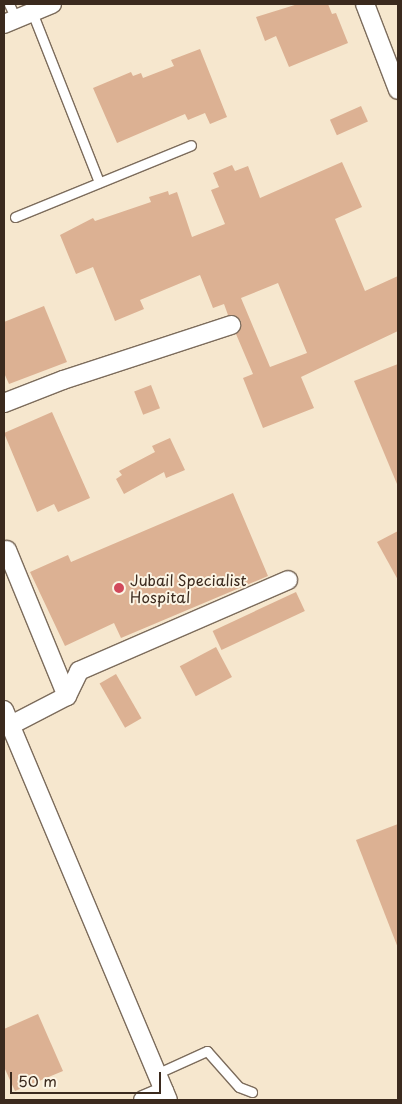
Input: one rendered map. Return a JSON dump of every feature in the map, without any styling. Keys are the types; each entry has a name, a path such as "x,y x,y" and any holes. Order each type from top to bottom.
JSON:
{"street":[{"path":"15,15 52,4"},
{"path":"365,4 398,90"},
{"path":"4,403 62,380 231,325"},
{"path":"6,550 67,696"},
{"path":"143,1100 166,1096 7,717 67,696 79,672 288,580"}],"lane":[{"path":"15,15 99,182"},
{"path":"15,217 191,145"},
{"path":"156,1074 207,1051 239,1087 252,1092"}],"building":[{"path":"298,4 328,4 332,14 336,13 348,43 289,67 276,36 265,41 256,17"},
{"path":"200,49 227,117 210,124 205,113 188,120 185,114 117,143 93,88 131,72 133,76 141,73 143,78 174,66 171,60"},
{"path":"361,106 368,122 337,135 330,120"},
{"path":"342,162 362,207 335,219 365,291 398,276 398,331 301,377 314,408 263,428 243,378 253,374 236,334 241,328 241,321 234,315 228,315 224,304 213,308 200,275 140,300 144,309 115,321 93,267 76,274 60,235 93,218 95,221 151,202 149,197 168,191 169,195 177,192 192,237 225,224 211,190 219,187 213,173 232,165 235,171 248,166 260,198","holes":["278,283 307,353 270,367 241,298"]},
{"path":"44,306 67,362 9,384 4,373 4,322"},
{"path":"398,364 398,484 397,484 354,381"},
{"path":"151,385 160,408 143,415 134,391"},
{"path":"52,412 90,498 58,512 54,504 37,512 4,433"},
{"path":"170,438 185,470 166,478 164,472 124,494 116,479 122,475 119,471 155,452 152,446"},
{"path":"233,493 268,576 121,638 114,623 65,646 30,572 68,555 71,562"},
{"path":"398,531 398,580 377,542"},
{"path":"296,592 305,611 221,650 213,631"},
{"path":"216,647 232,677 196,696 180,666"},
{"path":"116,674 142,718 125,728 100,684"},
{"path":"398,824 398,948 356,840"},
{"path":"38,1014 63,1071 15,1091 4,1067 4,1029"}],"place":[{"name":"Jubail Specialist Hospital","path":"119,588"}]}
